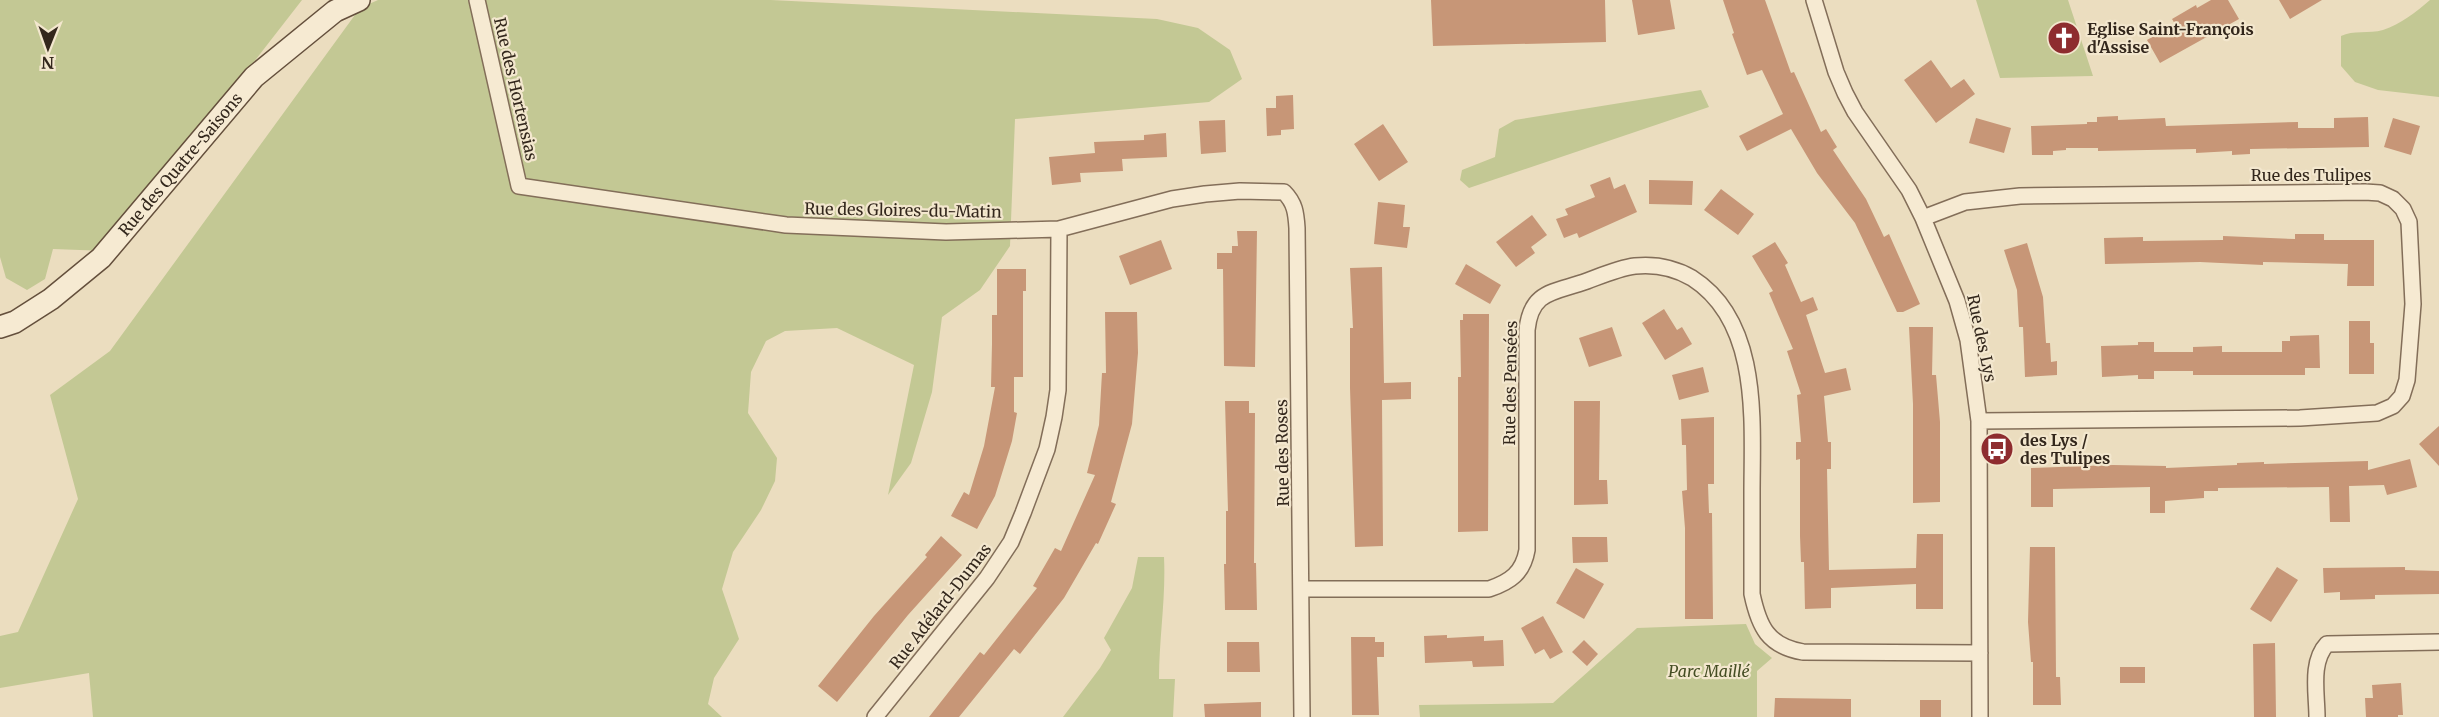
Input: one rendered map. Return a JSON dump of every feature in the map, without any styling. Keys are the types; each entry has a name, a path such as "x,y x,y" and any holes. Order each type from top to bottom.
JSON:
{"street":[{"name":"Rue des Quatre-Saisons","path":"0,327 15,322 51,299 101,258 254,77 334,11 359,0"},
{"name":"Rue des Hortensias","path":"477,0 519,186"},
{"name":"Rue des Lys","path":"1814,0 1836,72 1845,93 1855,112 1909,190 1923,218 1957,301 1968,340 1979,421 1980,717"},
{"name":"Rue des Gloires-du-Matin","path":"519,186 786,225 946,232 1059,229 1194,195 1240,191 1284,192"},
{"name":"Rue des Roses","path":"1284,192 1292,200 1296,212 1297,228 1302,717"},
{"name":"Rue des Tulipes","path":"1923,218 1965,202 2020,196 2365,192 2380,193 2393,200 2403,209 2409,222 2413,304 2407,381 2402,396 2393,406 2377,413 2300,418 1979,421"},
{"name":"Rue Adélard-Dumas","path":"875,717 1000,560 1028,503 1047,449 1058,390 1059,229"},
{"name":"Rue des Pensées","path":"1302,589 1489,589 1504,584 1518,574 1525,563 1527,550 1527,330 1531,308 1540,298 1611,272 1635,266 1668,267 1685,274 1703,286 1729,318 1739,342 1751,398 1752,594 1755,611 1764,632 1790,650 1803,652 1980,653"},
{"path":"2316,717 2317,664 2319,652 2327,644 2439,642"}],"green space":[{"path":"0,0 302,0 107,251 53,249 45,279 27,290 6,278 0,257"},
{"path":"378,0 771,0 1157,19 1198,28 1230,50 1242,79 1209,102 1015,119 1010,246 980,290 942,317 932,392 911,463 888,495 914,365 837,328 785,331 766,341 751,372 748,413 777,458 775,481 761,510 733,552 722,589 739,639 714,678 708,704 722,717 93,717 89,673 0,688 0,636 18,632 78,499 50,395 110,351 360,8"},
{"name":"Eglise Saint-François d'Assise","path":"1976,0 2068,0 2093,76 2000,78"},
{"path":"2430,0 2439,0 2439,97 2378,90 2355,82 2341,66 2341,36 2383,30 2408,17"},
{"path":"1701,90 1709,107 1469,188 1460,180 1462,170 1495,157 1499,129 1515,120"},
{"path":"1138,557 1164,557 1159,679 1175,679 1173,717 1063,717 1111,650 1104,638 1132,588"},
{"name":"Parc Maillé","path":"1746,624 1755,644 1772,658 1757,671 1757,717 1420,717 1419,705 1553,703 1637,628"}],"building":[{"path":"1431,0 1605,0 1606,42 1433,46"},
{"path":"1632,0 1670,0 1675,29 1638,35"},
{"path":"1723,0 1765,0 1791,73 1794,72 1821,132 1826,129 1837,147 1833,150 1866,199 1884,237 1889,234 1920,304 1903,312 1897,312 1855,223 1817,173 1791,129 1747,151 1739,136 1783,114 1762,70 1747,75"},
{"path":"2211,0 2228,0 2239,19 2160,63 2147,40 2175,24 2172,19 2196,5 2197,8"},
{"path":"2279,0 2322,0 2290,19"},
{"path":"1931,60 1951,88 1964,79 1975,94 1936,123 1904,80"},
{"path":"1293,95 1294,129 1281,130 1281,135 1267,136 1266,108 1276,108 1276,96"},
{"path":"2118,116 2118,120 2165,118 2166,126 2298,122 2298,128 2334,128 2334,118 2368,117 2369,147 2250,149 2250,154 2232,155 2232,151 2196,153 2196,149 2098,151 2098,148 2066,148 2066,150 2053,151 2053,155 2032,155 2031,126 2087,124 2087,122 2097,122 2097,117"},
{"path":"1976,118 2011,128 2004,153 1969,143"},
{"path":"2393,118 2420,126 2411,155 2384,147"},
{"path":"1225,120 1226,152 1201,154 1199,121"},
{"path":"1383,124 1408,162 1379,181 1354,144"},
{"path":"1166,133 1167,157 1122,159 1123,171 1080,173 1081,182 1052,185 1049,157 1095,153 1094,142 1144,140 1144,135"},
{"path":"1610,177 1614,189 1625,184 1637,212 1579,238 1577,233 1564,238 1556,219 1568,215 1565,209 1595,197 1590,185"},
{"path":"1649,180 1693,181 1692,205 1649,204"},
{"path":"1721,189 1754,214 1738,235 1704,210"},
{"path":"1378,202 1405,205 1403,227 1410,227 1407,248 1374,244"},
{"path":"1532,215 1547,235 1531,247 1535,253 1516,267 1496,242"},
{"path":"1237,231 1257,231 1255,367 1224,366 1223,269 1217,269 1217,253 1232,253 1232,246 1238,246"},
{"path":"2295,234 2324,234 2324,240 2374,240 2374,286 2347,286 2348,264 2263,262 2263,265 2200,262 2105,264 2104,238 2143,237 2143,241 2223,240 2223,236 2295,239"},
{"path":"1161,240 1172,269 1130,285 1119,256"},
{"path":"1775,242 1788,263 1785,265 1801,302 1813,297 1818,310 1806,315 1825,373 1846,368 1851,390 1824,396 1828,442 1831,442 1831,469 1827,469 1829,570 1916,568 1917,534 1943,534 1943,609 1916,609 1916,584 1831,588 1831,608 1805,609 1804,562 1801,562 1800,536 1800,459 1796,460 1796,442 1801,442 1797,395 1801,394 1787,351 1793,349 1769,293 1773,291 1752,256"},
{"path":"2027,243 2043,297 2046,343 2050,343 2051,362 2057,361 2057,375 2025,377 2023,327 2019,327 2017,290 2004,250"},
{"path":"1466,264 1501,285 1490,304 1455,284"},
{"path":"1382,267 1384,383 1411,382 1411,399 1382,400 1383,546 1355,547 1350,388 1350,328 1353,328 1350,268"},
{"path":"997,269 1026,269 1026,291 1023,291 1023,377 1014,377 1014,412 1017,413 1012,441 995,496 977,529 951,516 964,492 969,495 984,446 995,387 991,387 992,315 997,315"},
{"path":"1664,309 1677,330 1682,327 1692,344 1665,360 1642,323"},
{"path":"1105,312 1137,312 1138,353 1132,424 1111,502 1116,504 1098,544 1096,543 1064,598 1020,654 1014,649 959,717 929,717 980,652 984,655 1037,588 1033,586 1055,548 1061,551 1095,475 1087,473 1099,425 1102,373 1106,373"},
{"path":"1463,314 1489,314 1488,531 1458,532 1458,377 1461,377 1460,320 1463,320"},
{"path":"2349,321 2370,321 2370,343 2374,343 2374,374 2349,374"},
{"path":"1612,327 1622,356 1589,367 1579,338"},
{"path":"1909,327 1933,327 1932,375 1936,375 1940,422 1940,502 1913,503 1913,404"},
{"path":"2319,335 2320,368 2305,368 2305,375 2193,375 2193,371 2154,371 2154,379 2138,379 2138,375 2102,377 2101,346 2154,342 2154,352 2193,352 2193,347 2222,346 2222,352 2282,352 2282,341 2290,341 2290,336"},
{"path":"1703,367 1709,392 1679,400 1672,375"},
{"path":"1225,401 1249,401 1249,413 1255,413 1254,563 1256,563 1257,610 1225,610 1224,564 1226,564 1226,511 1228,511"},
{"path":"1574,401 1600,401 1599,480 1607,480 1608,504 1574,505"},
{"path":"1714,417 1714,484 1708,484 1709,513 1712,513 1713,619 1685,619 1685,528 1682,491 1687,490 1686,445 1682,445 1681,419"},
{"path":"2439,426 2439,466 2419,444"},
{"path":"2410,459 2417,487 2387,495 2384,485 2349,486 2350,522 2330,522 2329,487 2218,488 2218,491 2204,491 2204,498 2165,501 2165,513 2150,513 2150,487 2053,489 2053,507 2031,507 2031,468 2113,465 2166,466 2166,468 2264,462 2264,464 2368,461 2368,470"},
{"path":"941,536 962,555 908,615 837,702 818,686 874,616 927,557 925,555"},
{"path":"1572,537 1607,537 1608,562 1573,563"},
{"path":"2030,547 2055,547 2056,677 2060,677 2061,705 2033,705 2033,662 2031,662 2028,622"},
{"path":"2277,567 2298,580 2271,622 2250,609"},
{"path":"2405,567 2405,570 2439,571 2439,594 2375,595 2375,599 2340,600 2340,592 2324,593 2323,568"},
{"path":"1576,568 1604,584 1584,619 1556,603"},
{"path":"1543,616 1563,652 1550,659 1544,649 1535,654 1521,628"},
{"path":"1447,635 1447,638 1484,636 1484,641 1503,640 1504,666 1473,667 1472,661 1425,663 1424,636"},
{"path":"1351,637 1375,637 1375,642 1384,642 1384,657 1377,657 1379,715 1352,715"},
{"path":"1584,640 1598,654 1587,666 1572,652"},
{"path":"1227,642 1259,642 1260,672 1227,672"},
{"path":"2275,643 2276,717 2254,717 2253,644"},
{"path":"2120,667 2145,667 2145,683 2120,683"},
{"path":"2401,683 2403,715 2366,717 2365,698 2373,698 2372,685"},
{"path":"1775,698 1851,699 1851,717 1774,717"},
{"path":"1920,700 1941,700 1941,717 1920,717"},
{"path":"1261,702 1261,717 1205,717 1204,704"}],"place":[{"name":"Eglise Saint-François d'Assise","path":"2064,38"},
{"name":"des Lys / des Tulipes","path":"1997,449"}]}
